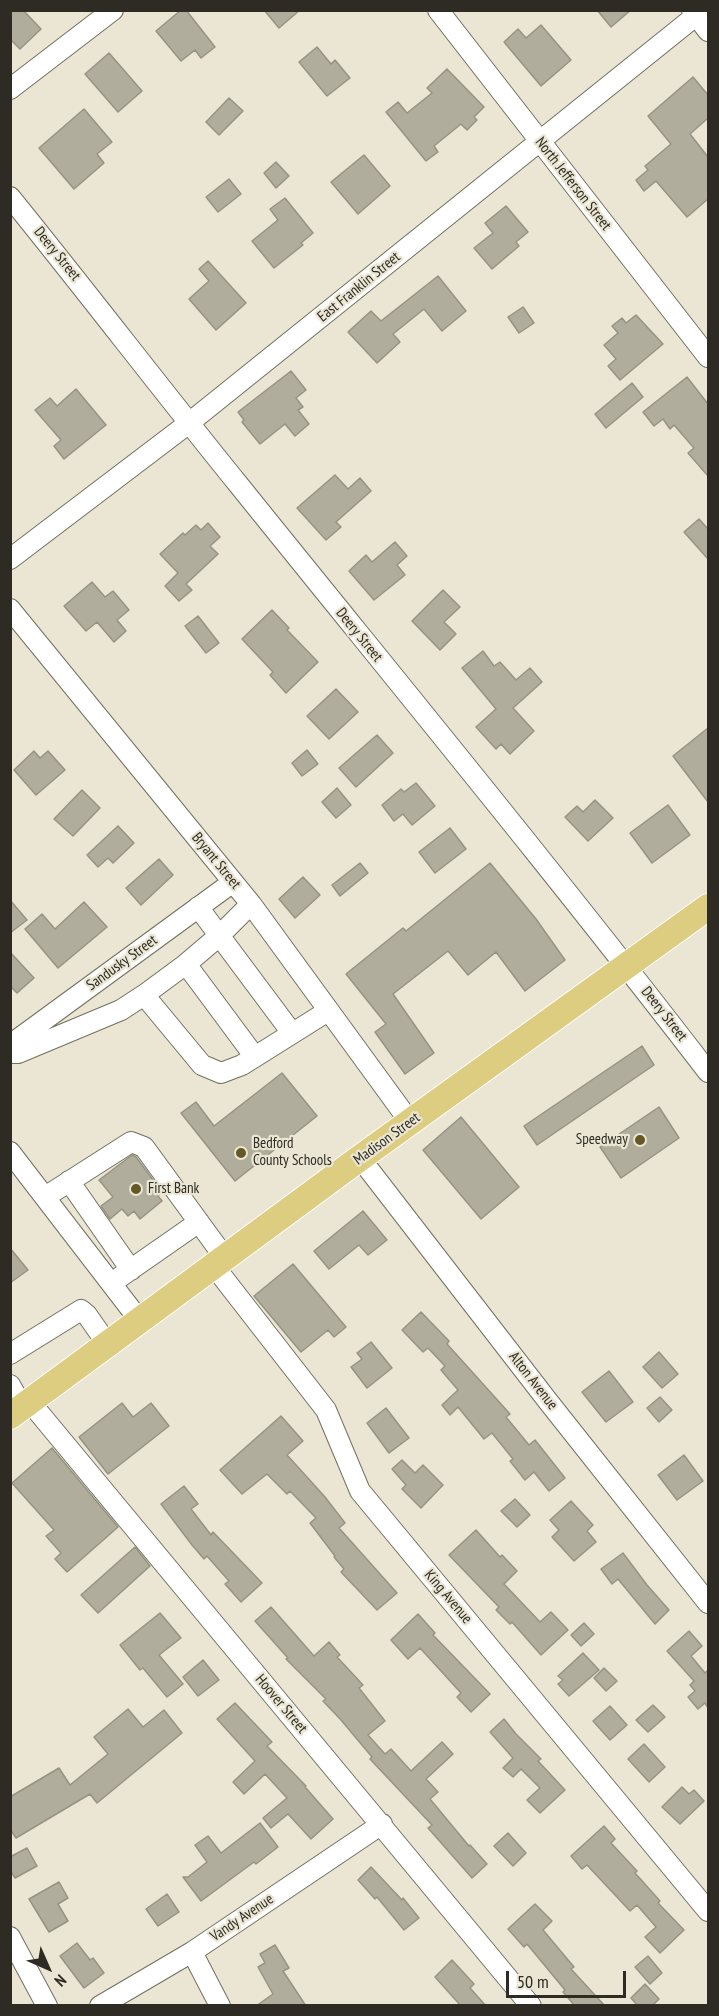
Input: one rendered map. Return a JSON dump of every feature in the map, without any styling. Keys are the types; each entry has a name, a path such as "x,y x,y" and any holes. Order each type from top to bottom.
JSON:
{"main road":[{"name":"Madison Street","path":"21,1409 360,1158 708,907"}],"street":[{"path":"10,89 113,10"},
{"name":"North Jefferson Street","path":"438,10 708,357"},
{"name":"East Franklin Street","path":"10,559 189,423 700,17"},
{"name":"Deery Street","path":"10,197 88,292 189,423 627,966 708,1072"},
{"name":"Bryant Street","path":"10,609 251,904 410,1122"},
{"name":"Sandusky Street","path":"10,1044 233,882"},
{"path":"10,1053 18,1053 121,1010 186,964 219,936 251,904"},
{"path":"198,907 292,1033"},
{"path":"186,964 255,1057"},
{"path":"144,995 202,1065 221,1073 242,1065 328,1011"},
{"name":"King Avenue","path":"69,1181 131,1142 144,1147 199,1222 220,1262 326,1410 360,1491 708,1911"},
{"path":"10,1152 140,1322"},
{"name":"Alton Avenue","path":"360,1158 708,1603"},
{"path":"45,1197 69,1181 130,1270"},
{"path":"112,1283 199,1222"},
{"path":"10,1354 81,1310 108,1345"},
{"name":"Hoover Street","path":"10,1385 21,1409 382,1824 531,2006"},
{"name":"Vandy Avenue","path":"100,2006 192,1952 382,1824"},
{"path":"10,1937 47,2006"},
{"path":"192,1952 220,2006"}],"building":[{"path":"10,10 23,10 41,29 20,49 10,39"},
{"path":"181,10 186,10 215,47 201,58 195,50 181,61 156,31"},
{"path":"264,10 300,10 279,28"},
{"path":"597,10 631,10 611,27"},
{"path":"541,25 571,60 541,86 504,42 518,29 526,38"},
{"path":"317,47 331,64 335,60 350,78 327,96 299,62"},
{"path":"109,53 142,91 118,112 85,74"},
{"path":"447,69 484,107 474,117 477,120 467,130 461,124 434,146 438,152 426,161 386,112 398,102 407,113 432,93 427,88"},
{"path":"693,77 708,95 708,118 690,134 708,157 708,199 687,217 656,181 644,191 636,180 648,170 645,166 671,144 648,116"},
{"path":"229,98 243,111 219,135 206,122"},
{"path":"84,109 112,142 97,154 104,163 74,189 39,148"},
{"path":"364,155 390,186 358,214 331,182"},
{"path":"276,162 289,176 276,188 264,173"},
{"path":"229,179 241,194 218,212 206,197"},
{"path":"285,198 313,233 301,243 303,245 274,268 252,241 278,220 270,209"},
{"path":"506,206 528,232 516,242 519,246 492,269 474,248 493,233 485,223"},
{"path":"208,261 246,303 216,330 189,299 209,281 199,269"},
{"path":"438,276 466,311 442,331 424,309 393,334 400,342 377,363 348,332 371,311 381,321"},
{"path":"523,307 534,323 519,333 508,317"},
{"path":"636,315 663,344 620,380 608,366 616,359 604,345 618,333 612,326 622,318 626,323"},
{"path":"291,371 306,390 296,398 303,407 298,410 309,424 295,436 285,424 260,444 242,422 244,420 238,412"},
{"path":"687,377 708,404 708,476 688,453 694,448 674,425 670,429 663,419 654,426 643,412"},
{"path":"632,383 643,397 606,428 595,414"},
{"path":"76,389 106,425 64,459 54,446 61,440 35,410 50,398 57,406"},
{"path":"335,475 348,489 360,478 371,491 336,522 341,527 326,540 297,508"},
{"path":"699,519 708,529 708,559 684,532"},
{"path":"208,523 220,537 210,546 218,554 186,584 192,590 179,601 165,586 178,573 160,554 183,533 185,535 196,525 201,530"},
{"path":"395,542 407,556 397,565 405,575 374,600 349,571 366,555 372,562"},
{"path":"92,582 105,597 113,591 129,610 117,620 126,631 114,642 97,622 86,631 64,606"},
{"path":"443,590 460,607 444,622 456,634 440,650 412,621"},
{"path":"272,610 289,628 287,630 318,662 286,693 270,675 273,672 242,639"},
{"path":"198,616 219,643 206,653 185,626"},
{"path":"483,651 494,666 500,662 516,680 530,668 542,682 513,708 534,731 510,754 501,744 496,749 476,727 496,709 462,668"},
{"path":"336,689 358,712 329,739 307,716"},
{"path":"708,728 708,802 673,756"},
{"path":"377,735 393,753 356,787 339,768"},
{"path":"307,750 318,764 302,776 292,763"},
{"path":"34,751 40,758 48,751 65,770 36,795 14,770"},
{"path":"416,783 435,806 412,825 403,814 394,821 382,805 401,789 404,792"},
{"path":"337,788 351,805 336,818 322,802"},
{"path":"82,790 100,808 73,836 54,819"},
{"path":"595,800 613,818 588,841 565,817 577,806 583,812"},
{"path":"668,805 690,835 652,863 630,833"},
{"path":"118,826 134,843 113,863 108,858 98,867 87,855"},
{"path":"450,828 466,849 435,873 419,852"},
{"path":"159,859 173,875 141,905 126,888"},
{"path":"360,863 368,873 340,896 332,885"},
{"path":"490,863 536,919 565,960 525,991 496,952 468,975 448,951 393,994 434,1053 405,1074 375,1032 386,1024 346,974 403,928 406,931"},
{"path":"303,877 320,895 295,918 279,899"},
{"path":"10,900 27,920 10,933"},
{"path":"84,902 107,927 58,968 25,929 42,914 55,929"},
{"path":"10,952 34,978 17,993 10,986"},
{"path":"642,1046 654,1065 537,1145 524,1126"},
{"name":"Bedford County Schools","path":"282,1073 317,1116 235,1181 181,1113 196,1102 214,1126"},
{"path":"659,1107 679,1138 621,1178 600,1147"},
{"path":"461,1117 519,1187 481,1219 423,1150"},
{"path":"132,1155 136,1157 162,1192 158,1196 162,1201 140,1219 134,1211 128,1216 122,1209 110,1219 101,1206 113,1197 99,1180"},
{"path":"363,1211 387,1240 368,1255 359,1245 329,1269 314,1251"},
{"path":"10,1248 28,1270 10,1283"},
{"path":"293,1264 346,1327 334,1337 328,1330 301,1352 254,1296"},
{"path":"421,1312 449,1341 447,1344 510,1414 506,1417 529,1445 535,1440 565,1478 549,1491 534,1472 525,1480 510,1461 513,1459 492,1433 484,1439 458,1407 450,1415 442,1405 458,1390 441,1370 445,1366 428,1348 423,1352 402,1330"},
{"path":"371,1342 392,1368 367,1388 351,1367 362,1359 357,1353"},
{"path":"659,1352 678,1374 662,1388 643,1367"},
{"path":"609,1371 633,1402 606,1422 582,1392"},
{"path":"660,1397 672,1410 659,1422 647,1408"},
{"path":"122,1403 133,1417 151,1403 169,1426 108,1474 79,1437"},
{"path":"386,1408 409,1438 389,1453 367,1423"},
{"path":"281,1416 303,1441 287,1455 345,1523 339,1528 397,1593 377,1610 341,1572 344,1569 310,1523 316,1518 290,1491 287,1494 267,1474 242,1494 220,1470"},
{"path":"52,1448 118,1527 67,1572 55,1559 61,1553 46,1536 54,1530 12,1483"},
{"path":"684,1455 703,1481 677,1500 658,1475"},
{"path":"402,1460 415,1473 423,1465 443,1485 421,1508 402,1489 406,1485 392,1469"},
{"path":"184,1486 198,1504 191,1509 211,1535 213,1532 262,1583 241,1602 225,1584 229,1581 207,1556 204,1559 161,1504"},
{"path":"515,1499 530,1515 517,1527 501,1511"},
{"path":"571,1501 593,1525 587,1531 596,1542 574,1561 552,1537 559,1530 550,1520"},
{"path":"476,1530 500,1557 502,1555 517,1571 504,1584 540,1622 551,1612 568,1630 541,1655 512,1622 510,1624 496,1610 499,1607 449,1555"},
{"path":"135,1547 150,1566 98,1613 81,1595"},
{"path":"623,1553 669,1610 655,1624 618,1579 612,1584 601,1569"},
{"path":"271,1607 314,1656 329,1642 340,1655 337,1657 363,1685 359,1688 385,1721 368,1735 385,1754 391,1749 411,1771 442,1742 453,1754 426,1779 438,1792 430,1799 487,1864 472,1878 428,1828 432,1825 370,1759 372,1757 323,1701 326,1699 286,1659 288,1658 255,1621"},
{"path":"160,1613 181,1638 159,1655 183,1684 167,1697 143,1668 140,1670 120,1645"},
{"path":"418,1614 435,1633 433,1635 490,1694 471,1712 457,1697 461,1693 420,1648 408,1659 391,1640"},
{"path":"584,1623 594,1634 581,1646 571,1635"},
{"path":"689,1631 702,1646 691,1656 705,1673 708,1670 708,1708 705,1703 698,1709 688,1697 695,1691 690,1685 694,1681 667,1651"},
{"path":"583,1653 599,1670 569,1696 558,1684 563,1680 558,1676"},
{"path":"203,1660 219,1680 198,1696 183,1677"},
{"path":"604,1668 617,1681 606,1691 594,1678"},
{"path":"235,1703 272,1742 267,1746 306,1786 333,1819 311,1839 288,1814 271,1828 263,1818 287,1798 265,1774 244,1794 233,1782 255,1761 217,1719"},
{"path":"653,1705 665,1717 648,1732 636,1720"},
{"path":"610,1706 627,1725 610,1740 593,1721"},
{"path":"128,1709 143,1727 164,1710 182,1733 97,1803 90,1794 16,1838 10,1829 10,1797 59,1768 70,1785 108,1754 94,1737"},
{"path":"504,1719 541,1759 538,1761 565,1790 540,1813 527,1800 540,1788 521,1769 513,1777 503,1768 513,1758 490,1732"},
{"path":"644,1744 665,1767 649,1782 628,1759"},
{"path":"682,1787 689,1794 694,1790 704,1801 680,1824 662,1807"},
{"path":"260,1823 278,1847 201,1901 183,1877 188,1877 207,1862 195,1845 208,1836 221,1853"},
{"path":"604,1826 615,1839 611,1843 637,1871 635,1873 660,1901 658,1903 684,1930 660,1953 645,1937 656,1927 637,1905 630,1911 587,1865 582,1869 571,1856"},
{"path":"508,1833 526,1853 513,1866 494,1846"},
{"path":"27,1848 37,1866 15,1878 10,1870 10,1857"},
{"path":"371,1867 402,1900 403,1898 419,1918 404,1930 377,1897 375,1899 358,1880"},
{"path":"59,1882 68,1898 58,1904 68,1921 49,1932 29,1899"},
{"path":"167,1894 179,1912 158,1926 146,1909"},
{"path":"535,1904 552,1921 543,1930 574,1967 571,1969 605,2006 575,2006 563,1992 565,1990 527,1944 524,1947 508,1929"},
{"path":"77,1943 90,1960 93,1958 104,1973 84,1988 60,1956"},
{"path":"275,1945 289,1968 283,1971 306,2006 256,2006 273,1994 258,1967 265,1963 260,1954"},
{"path":"648,1956 662,1973 650,1984 635,1967"},
{"path":"452,1960 474,1984 470,1988 486,2006 461,2006 435,1977"},
{"path":"645,1984 659,1999 652,2006 638,2006 631,1998"}],"place":[{"name":"Speedway","path":"640,1140"},
{"name":"Bedford County Schools","path":"241,1153"},
{"name":"First Bank","path":"136,1189"}]}
